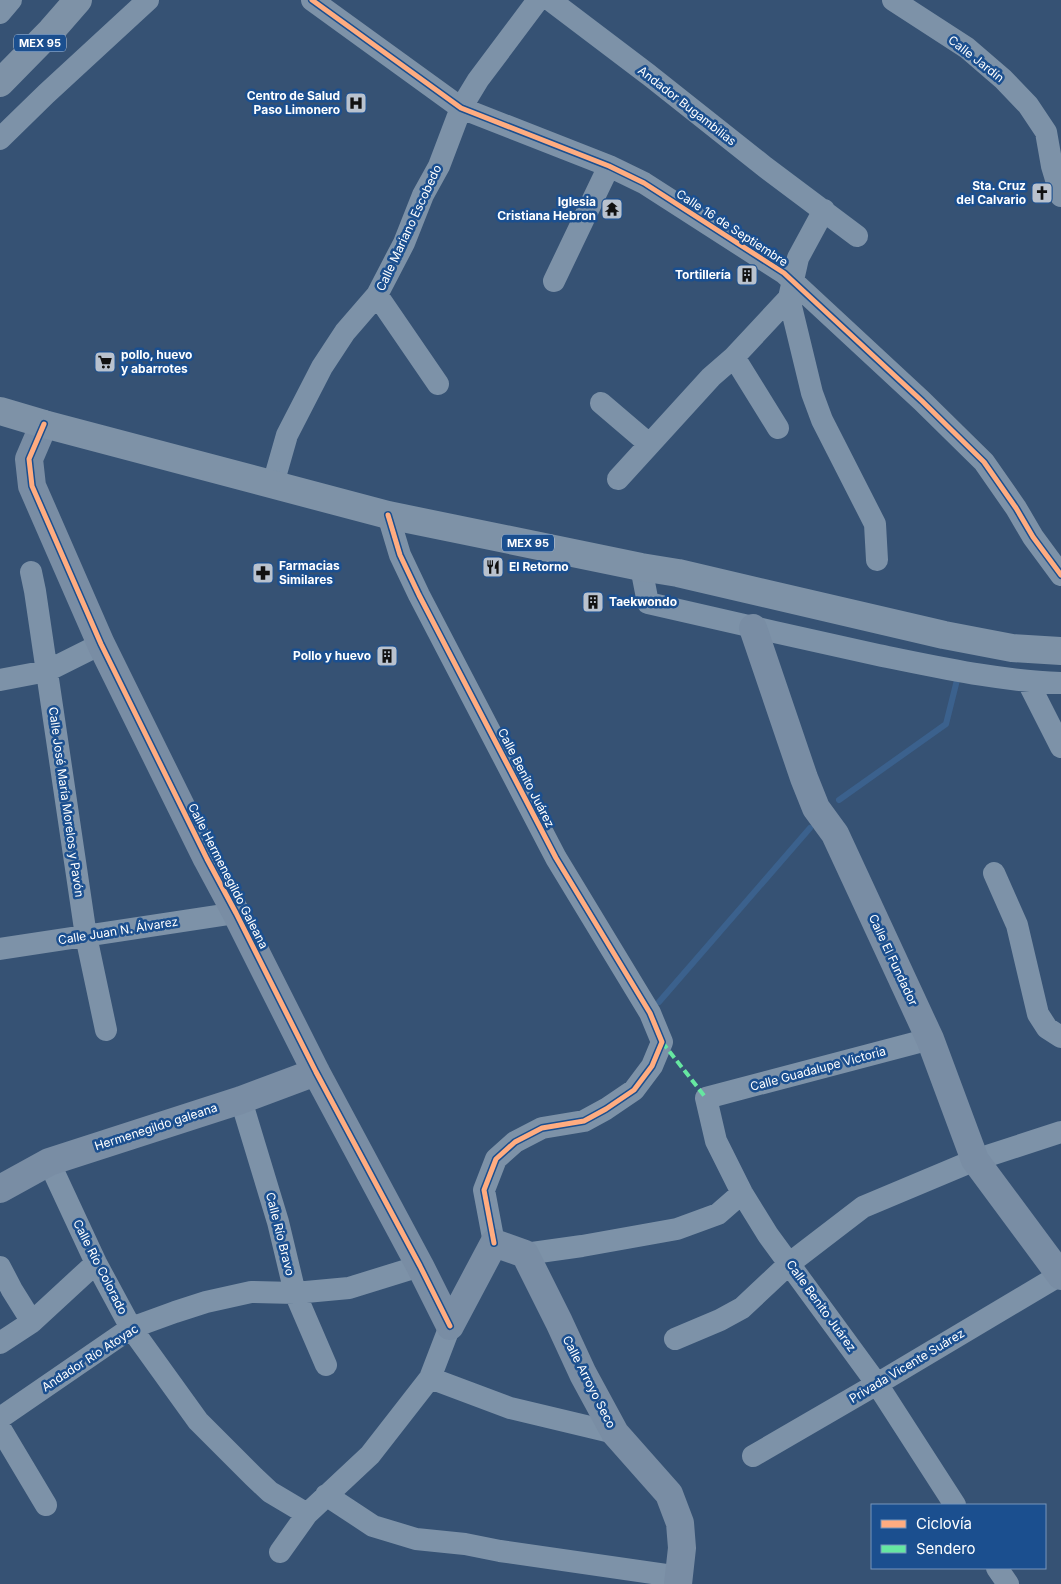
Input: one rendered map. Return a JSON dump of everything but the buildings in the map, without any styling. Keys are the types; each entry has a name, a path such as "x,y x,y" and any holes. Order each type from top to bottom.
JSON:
{"highway":[{"name":"MEX 95","path":"0,83 51,31 78,0"},
{"name":"MEX 95","path":"0,411 388,515 678,573 944,635 1012,648 1061,651"}],"street":[{"path":"0,14 11,0"},
{"path":"0,139 148,0"},
{"name":"Calle 16 de Septiembre","path":"312,0 461,108 608,166 644,183 784,273 791,289 922,401 984,462 1016,508 1033,537 1061,575"},
{"name":"Calle Mariano Escobedo","path":"273,484 287,435 322,367 345,332 377,296 404,243 423,195 439,166 461,108 478,80 538,0"},
{"name":"Andador Bugambilias","path":"550,0 649,75 764,167 857,236"},
{"name":"Calle Jardín","path":"893,0 967,48 1003,79 1054,133"},
{"path":"1054,133 1052,166 1061,196"},
{"path":"554,281 608,166"},
{"path":"824,210 798,258 791,289 812,393 822,420 875,524 877,560"},
{"path":"618,479 711,377 734,357 791,289"},
{"path":"377,296 438,384"},
{"path":"734,357 778,428"},
{"path":"601,403 650,444"},
{"name":"Calle Hermenegildo Galeana","path":"44,424 29,459 32,486 101,644 202,850 450,1326"},
{"name":"Calle Benito Juárez","path":"388,515 400,555 419,595 556,858 650,1013 662,1042 652,1066 634,1090 584,1121 542,1128 515,1142 496,1159 484,1190 494,1243"},
{"path":"642,567 648,603 753,628 931,666 1028,682 1061,683"},
{"name":"Calle José María Morelos y Pavón","path":"31,572 86,936 106,1030"},
{"name":"Calle El Fundador","path":"753,628 816,808 835,834 930,1040 975,1160 1060,1276"},
{"path":"0,680 47,671 101,644"},
{"path":"1028,682 1061,748"},
{"path":"994,874 1017,925 1038,1014 1048,1028 1061,1038"},
{"name":"Calle Juan N. Álvarez","path":"0,949 236,913"},
{"name":"Calle Guadalupe Victoria","path":"706,1098 930,1040"},
{"name":"Hermenegildo galeana","path":"0,1189 49,1162 241,1100 316,1072"},
{"name":"Calle Benito Juárez","path":"706,1098 716,1141 742,1193 768,1235 877,1384 953,1504"},
{"name":"Calle Río Bravo","path":"241,1100 274,1206 295,1293 326,1365"},
{"path":"675,1339 720,1320 742,1308 790,1263 863,1207 975,1160 1061,1132"},
{"name":"Calle Río Colorado","path":"49,1162 96,1263 131,1328 198,1421 270,1492 307,1514"},
{"path":"280,1552 307,1514 370,1455 430,1378 450,1326 494,1243 524,1254 677,1229 718,1214 742,1193"},
{"name":"Calle Arroyo Seco","path":"524,1254 560,1322 583,1374 615,1433 669,1494 680,1523 682,1548 679,1581"},
{"path":"0,1343 32,1322 96,1263"},
{"name":"Andador Río Atoyac","path":"0,1418 131,1328 182,1309 251,1292 295,1293 350,1288 420,1266"},
{"path":"0,1267 32,1322"},
{"name":"Privada Vicente Suárez","path":"753,1456 1060,1276"},
{"path":"430,1378 510,1408 615,1433"},
{"path":"0,1428 46,1505"},
{"path":"326,1495 373,1526 416,1539 465,1544 679,1581"},
{"path":"997,1569 1008,1584"}],"waterway":[{"path":"839,800 946,724 957,680"},
{"path":"659,1002 810,828"}],"marked path":[{"path":"662,1042 706,1098"}],"cycle path":[{"path":"312,0 461,108 609,166 644,183 784,273 922,401 984,462 1016,508 1033,537 1061,575"},
{"path":"44,424 29,459 32,486 101,644 207,859 316,1072 450,1326"},
{"path":"388,515 400,555 419,595 556,858 650,1013 662,1042 652,1066 634,1090 584,1121 542,1128 515,1142 496,1159 484,1190 494,1243"}],"place":[{"name":"Centro de Salud Paso Limonero","path":"356,103"},
{"name":"Sta. Cruz del Calvario","path":"1042,193"},
{"name":"Iglesia Cristiana Hebron","path":"612,209"},
{"name":"Tortillería","path":"747,275"},
{"name":"pollo, huevo y abarrotes","path":"105,362"},
{"name":"El Retorno","path":"493,567"},
{"name":"Farmacias Similares","path":"263,573"},
{"name":"Taekwondo","path":"593,602"},
{"name":"Pollo y huevo","path":"387,656"}]}
